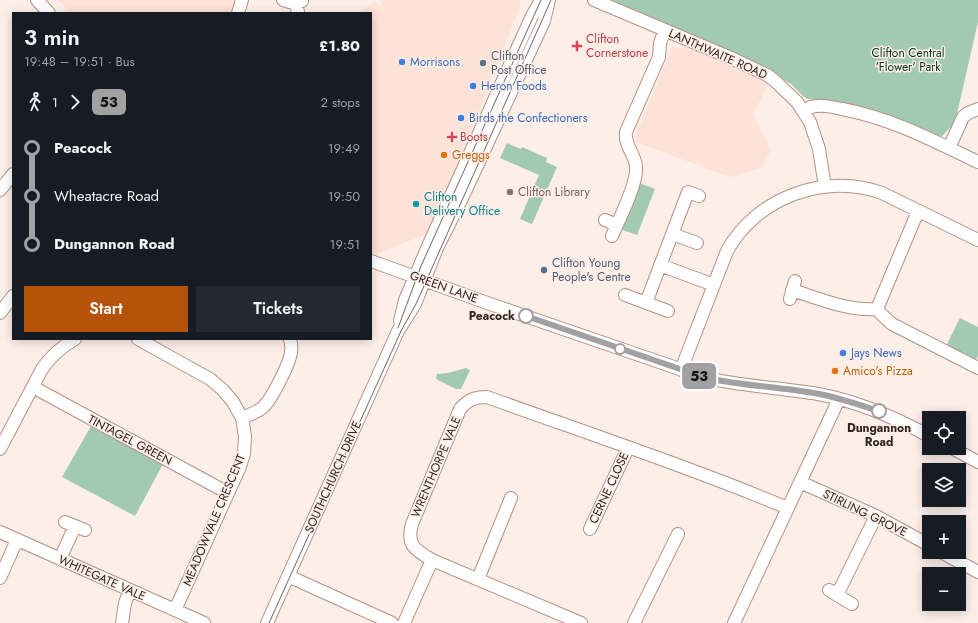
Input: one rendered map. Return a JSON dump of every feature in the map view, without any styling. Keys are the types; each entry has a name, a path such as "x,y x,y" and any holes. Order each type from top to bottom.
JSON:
{"street":[{"path":"37,0 48,12"},
{"path":"238,12 242,0"},
{"path":"283,0 299,6"},
{"name":"LANTHWAITE ROAD","path":"594,0 767,75 782,86 803,111 810,122 819,149 825,186"},
{"name":"SOUTHCHURCH DRIVE","path":"267,623 398,331 403,308 437,248 460,202 544,21 542,2"},
{"path":"612,236 636,174 635,159 626,142 626,132 659,57 660,43 665,30"},
{"path":"803,111 811,106 821,106 840,108 870,115 910,129 978,162"},
{"path":"949,148 963,117 978,109"},
{"path":"0,190 12,175"},
{"path":"681,370 732,241 754,218 772,205 792,195 825,186 851,186 875,190 978,240"},
{"path":"646,303 688,192 699,196"},
{"path":"877,309 918,211"},
{"path":"605,220 617,225"},
{"path":"672,234 697,243"},
{"name":"GREEN LANE","path":"372,261 706,378 730,383 793,390 839,399 881,412 922,432"},
{"path":"660,265 714,286"},
{"path":"792,290 850,308 866,310 877,309"},
{"path":"625,295 668,311"},
{"path":"0,314 12,297"},
{"path":"877,309 892,324 978,368"},
{"path":"0,450 3,436 50,358 61,347 73,340"},
{"name":"MEADOWVALE CRESCENT","path":"140,340 210,379 223,390 233,402 242,418 245,436 244,454 175,610"},
{"path":"242,418 262,408 269,400 288,362 291,352 290,340"},
{"name":"TINTAGEL GREEN","path":"33,387 228,493"},
{"name":"WRENTHORPE VALE","path":"582,623 432,560 414,549 411,544 410,531 460,409 471,399 487,397 746,491 788,508"},
{"path":"734,623 839,399"},
{"name":"CERNE CLOSE","path":"590,529 628,448"},
{"path":"965,455 978,462"},
{"name":"STIRLING GROVE","path":"800,482 876,516 922,541"},
{"path":"478,579 511,498"},
{"path":"852,604 833,592 876,516"},
{"path":"60,559 75,526"},
{"name":"WHITEGATE VALE","path":"0,532 204,623"},
{"path":"634,623 676,549 678,534"},
{"path":"0,578 16,540"},
{"path":"954,559 978,572"},
{"path":"404,623 432,560"},
{"path":"288,576 369,618 392,623"},
{"path":"122,623 124,603 130,590"}],"shaded area":[{"path":"58,0 236,0 233,12 69,12"},
{"path":"383,0 519,0 521,4 447,192 429,233 377,254 372,252 372,12 361,12 375,1 380,7"},
{"path":"673,46 680,49 685,46 729,64 768,84 753,115 771,149 763,167 730,177 633,141"}],"green space":[{"name":"Clifton Central 'Flower' Park","path":"609,0 978,0 978,22 956,118 953,125 941,137 910,123 868,109 829,101 808,99 791,84 762,66"},
{"path":"507,143 521,149 522,147 547,158 546,162 557,167 532,224 520,219 539,175 500,158"},
{"path":"637,182 655,189 637,235 620,229"},
{"path":"960,318 978,327 978,356 976,360 946,346"},
{"path":"466,368 470,370 461,389 456,389 436,379 437,374 448,373"},
{"path":"91,426 163,464 135,516 62,477"}],"tram line":[{"path":"398,328 421,266 541,0"},
{"path":"269,623 401,331 416,304 551,0"}],"bus line":[{"name":"53","path":"526,316 706,378 730,383 819,394 879,411"}],"place":[{"name":"Clifton Cornerstone","path":"577,46"},
{"name":"Morrisons","path":"402,62"},
{"name":"Clifton Post Office","path":"483,63"},
{"name":"Heron Foods","path":"473,86"},
{"name":"Birds the Confectioners","path":"461,118"},
{"name":"Boots","path":"452,137"},
{"name":"Greggs","path":"444,155"},
{"name":"Clifton Library","path":"510,192"},
{"name":"Clifton Delivery Office","path":"416,204"},
{"name":"Clifton Young People's Centre","path":"544,270"},
{"name":"Peacock","path":"526,316"},
{"name":"Jays News","path":"843,353"},
{"name":"Amico's Pizza","path":"835,371"},
{"name":"Dungannon Road","path":"879,411"}]}
